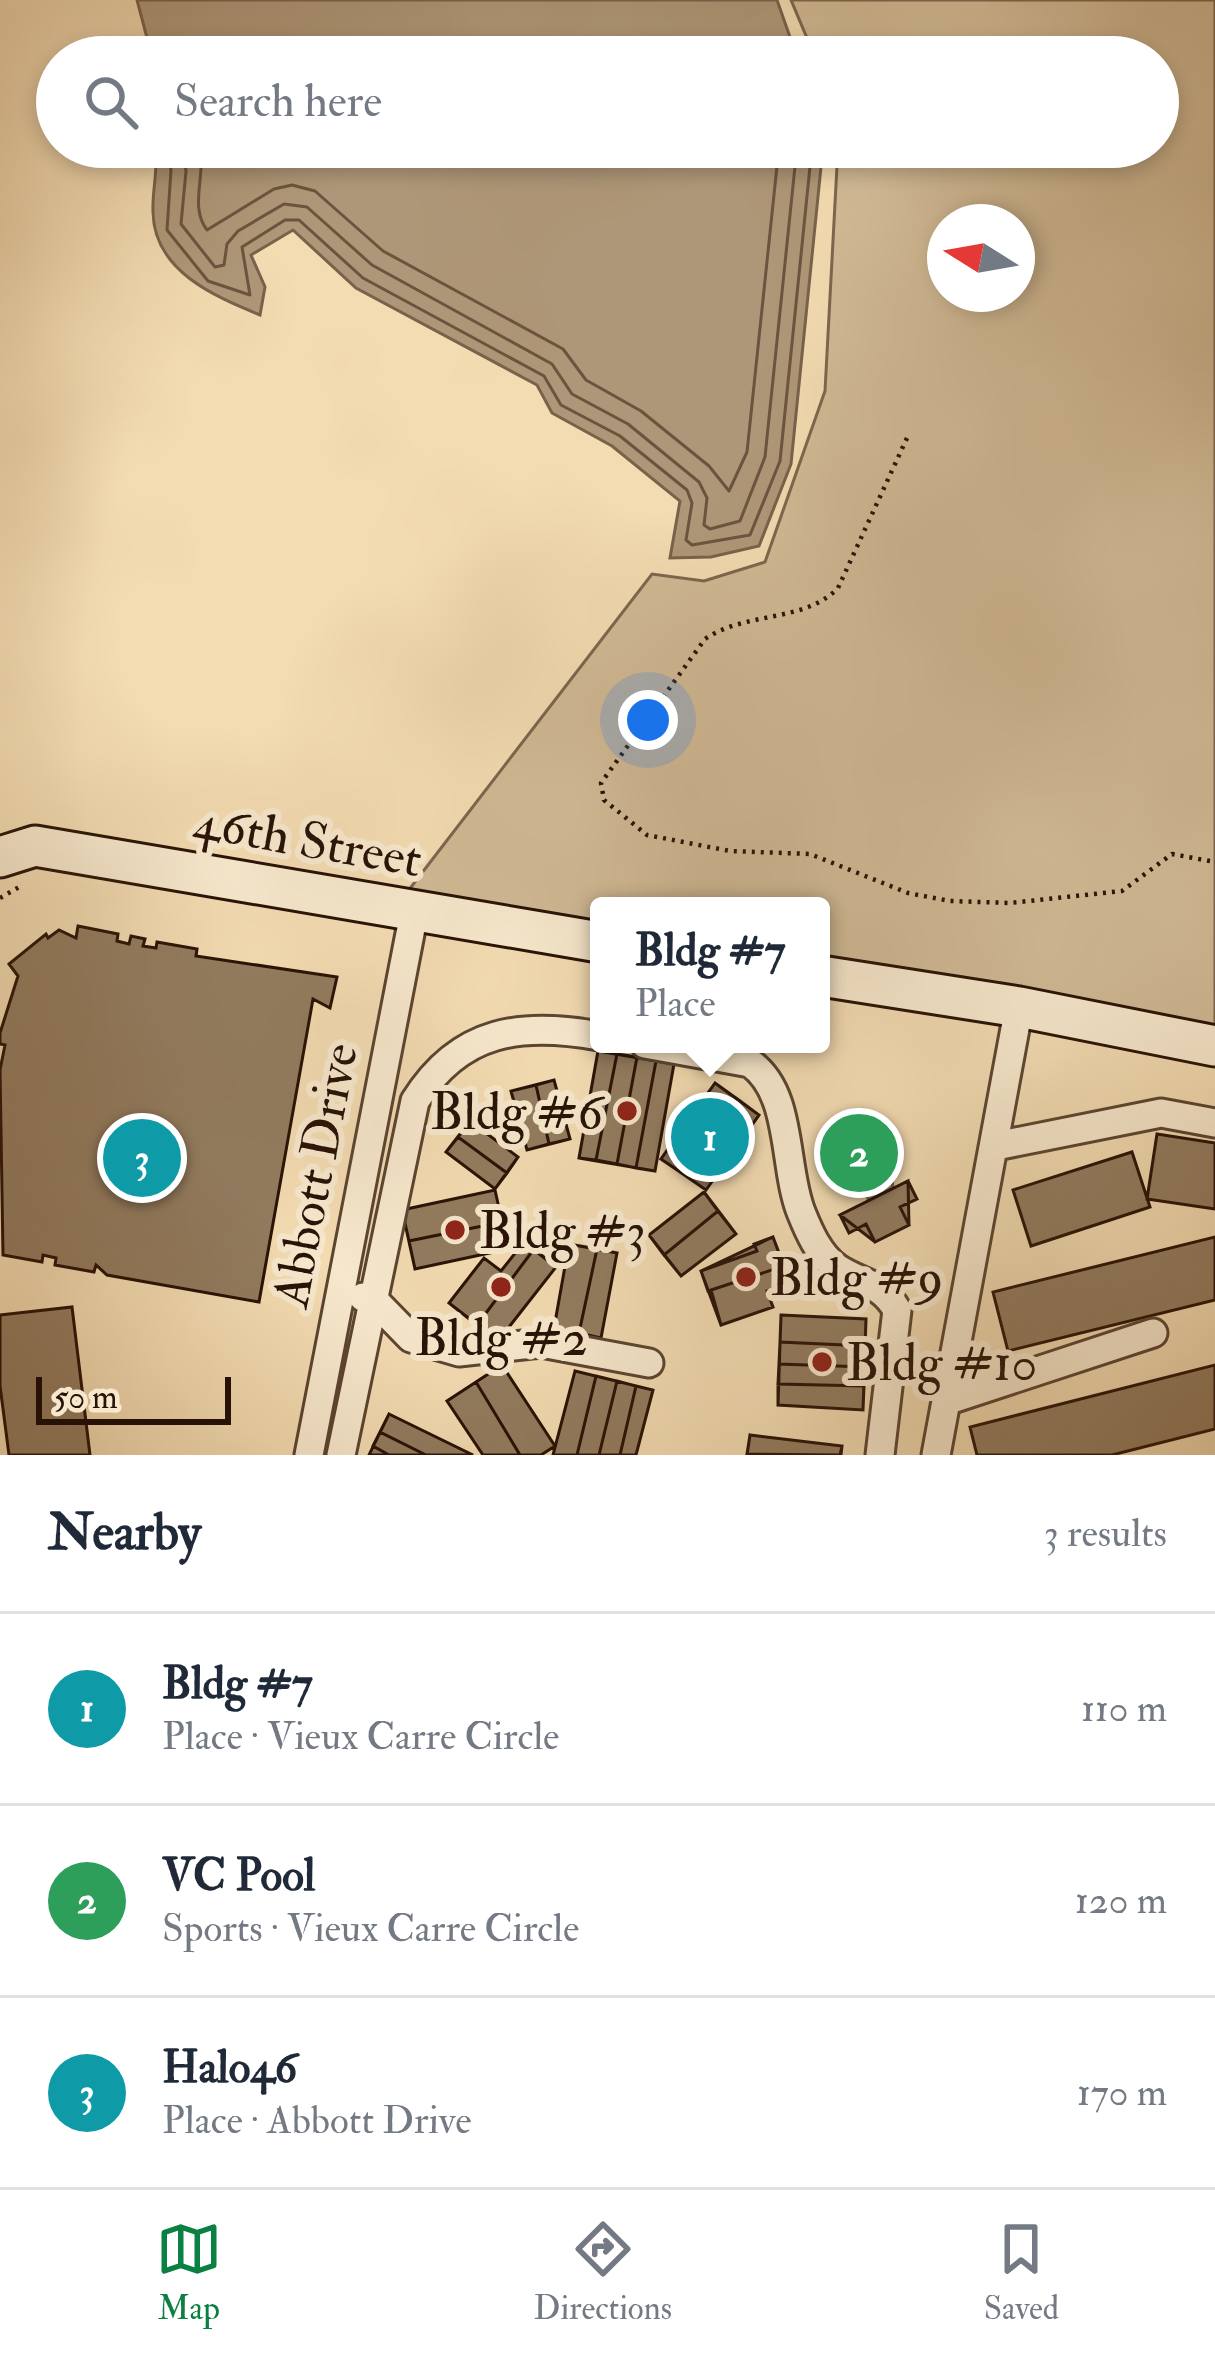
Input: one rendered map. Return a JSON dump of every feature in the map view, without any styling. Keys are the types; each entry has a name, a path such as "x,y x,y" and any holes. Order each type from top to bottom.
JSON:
{"street":[{"name":"46th Street","path":"0,857 35,846 590,941"},
{"name":"Abbott Drive","path":"309,1455 414,913"},
{"path":"830,977 1019,1007 1215,1046"},
{"path":"936,1455 1019,1007"},
{"path":"340,1455 415,1101 432,1075 455,1056 510,1031 539,1026 590,1034"},
{"path":"695,1053 750,1063 764,1073 780,1115 790,1177 813,1238 837,1268 873,1282 897,1310 880,1455"},
{"path":"996,1146 1161,1113 1215,1123"},
{"path":"339,1294 372,1298 396,1327 431,1346 486,1353 541,1342 649,1363"},
{"path":"946,1401 1153,1333"}],"path":[{"path":"907,438 838,588 822,605 728,624 705,639 662,694 630,748 610,768 601,783 604,800 647,835 730,851 810,854 908,892 965,902 1122,891 1172,854 1215,862"}],"shaded area":[{"path":"791,0 1215,0 1215,1031 830,965 830,897 590,897 590,922 408,891 652,574 704,581 765,562 825,391 837,168 1179,168 1179,36 806,36"}],"water":[{"path":"137,0 777,0 790,36 146,36"},
{"path":"156,168 821,168 791,464 759,546 711,557 670,558 680,501 612,446 552,413 537,385 356,288 293,230 251,255 265,287 260,315 224,299 175,266 156,233"},
{"path":"859,1114 884,1126 893,1188 869,1200 855,1179 836,1173 831,1143 842,1122"}],"building":[{"path":"78,926 118,934 117,941 129,944 131,936 145,939 143,946 156,948 157,942 197,949 196,956 337,977 330,1008 313,999 259,1302 107,1275 96,1265 94,1272 55,1265 56,1258 43,1255 42,1262 3,1255 0,1070 5,1045 0,1044 0,1033 18,976 9,964 46,934 48,938 59,930 76,938"},
{"path":"598,1053 617,1054 596,1160 579,1158"},
{"name":"Bldg #6","path":"598,1053 674,1064 655,1171 579,1158"},
{"path":"617,1054 637,1057 617,1164 596,1160"},
{"path":"637,1057 656,1061 636,1168 617,1164"},
{"path":"656,1061 674,1064 655,1171 636,1168"},
{"path":"554,1080 570,1139 549,1144 536,1085"},
{"path":"554,1080 570,1139 527,1150 511,1091"},
{"path":"715,1083 736,1098 683,1174 661,1159"},
{"path":"715,1083 759,1115 706,1190 661,1159"},
{"path":"536,1085 549,1144 527,1150 511,1091"},
{"path":"736,1098 759,1115 706,1190 683,1174"},
{"path":"470,1121 518,1157 507,1173 458,1137"},
{"path":"470,1121 518,1157 495,1189 446,1152"},
{"path":"1157,1134 1215,1143 1215,1209 1147,1199"},
{"path":"458,1137 507,1173 495,1189 446,1152"},
{"path":"1132,1152 1150,1207 1031,1246 1013,1190"},
{"path":"908,1181 917,1199 900,1207 909,1225 875,1242 866,1224 849,1233 840,1215"},
{"path":"908,1181 909,1225 875,1242 840,1215"},
{"path":"495,1190 502,1222 409,1241 402,1210"},
{"name":"Bldg #3","path":"495,1190 508,1249 415,1269 402,1210"},
{"path":"704,1192 718,1211 664,1255 649,1235"},
{"path":"704,1192 736,1234 681,1276 649,1235"},
{"path":"718,1211 736,1234 681,1276 664,1255"},
{"path":"502,1222 508,1249 415,1269 409,1241"},
{"path":"773,1237 784,1266 708,1291 701,1271 757,1251 754,1244"},
{"name":"Bldg #9","path":"773,1237 790,1283 767,1291 773,1307 721,1325 701,1271"},
{"path":"1215,1237 1215,1300 1008,1351 993,1292"},
{"path":"524,1242 534,1249 477,1325 449,1303 484,1258 501,1271"},
{"name":"Bldg #2","path":"524,1242 556,1267 498,1341 449,1303 484,1258 501,1271"},
{"path":"569,1244 597,1249 579,1333 554,1328"},
{"path":"569,1244 617,1253 601,1338 554,1328"},
{"path":"534,1249 556,1267 498,1341 477,1325"},
{"path":"597,1249 617,1253 601,1338 579,1333"},
{"path":"784,1266 790,1283 767,1291 773,1307 721,1325 711,1290"},
{"path":"72,1307 90,1455 9,1455 0,1386 0,1315"},
{"path":"781,1315 866,1319 865,1346 780,1342"},
{"name":"Bldg #10","path":"781,1315 866,1319 863,1410 778,1405"},
{"path":"780,1342 865,1346 864,1367 779,1364"},
{"path":"779,1364 864,1367 864,1386 778,1384"},
{"path":"502,1365 555,1446 541,1455 520,1455 476,1382"},
{"path":"502,1365 555,1446 541,1455 483,1455 447,1401"},
{"path":"1215,1365 1215,1429 1112,1455 977,1455 970,1427"},
{"path":"575,1371 596,1376 577,1455 553,1455"},
{"path":"575,1371 653,1390 636,1455 553,1455"},
{"path":"596,1376 617,1381 599,1455 577,1455"},
{"path":"617,1381 636,1386 620,1455 599,1455"},
{"path":"476,1382 520,1455 483,1455 447,1401"},
{"path":"778,1384 864,1386 863,1410 778,1405"},
{"path":"636,1386 653,1390 636,1455 620,1455"},
{"path":"389,1414 473,1455 426,1455 380,1432"},
{"path":"389,1414 473,1455 369,1455"},
{"path":"380,1432 426,1455 389,1455 373,1446"},
{"path":"750,1435 842,1446 840,1455 747,1454"},
{"path":"750,1435 842,1446 841,1455 747,1455"}],"place":[{"name":"Bldg #6","path":"627,1111"},
{"name":"Bldg #7","path":"710,1137"},
{"name":"VC Pool","path":"859,1153"},
{"name":"Halo46","path":"142,1158"},
{"name":"Bldg #3","path":"455,1230"},
{"name":"Bldg #9","path":"746,1277"},
{"name":"Bldg #2","path":"501,1287"},
{"name":"Bldg #10","path":"822,1362"}]}
